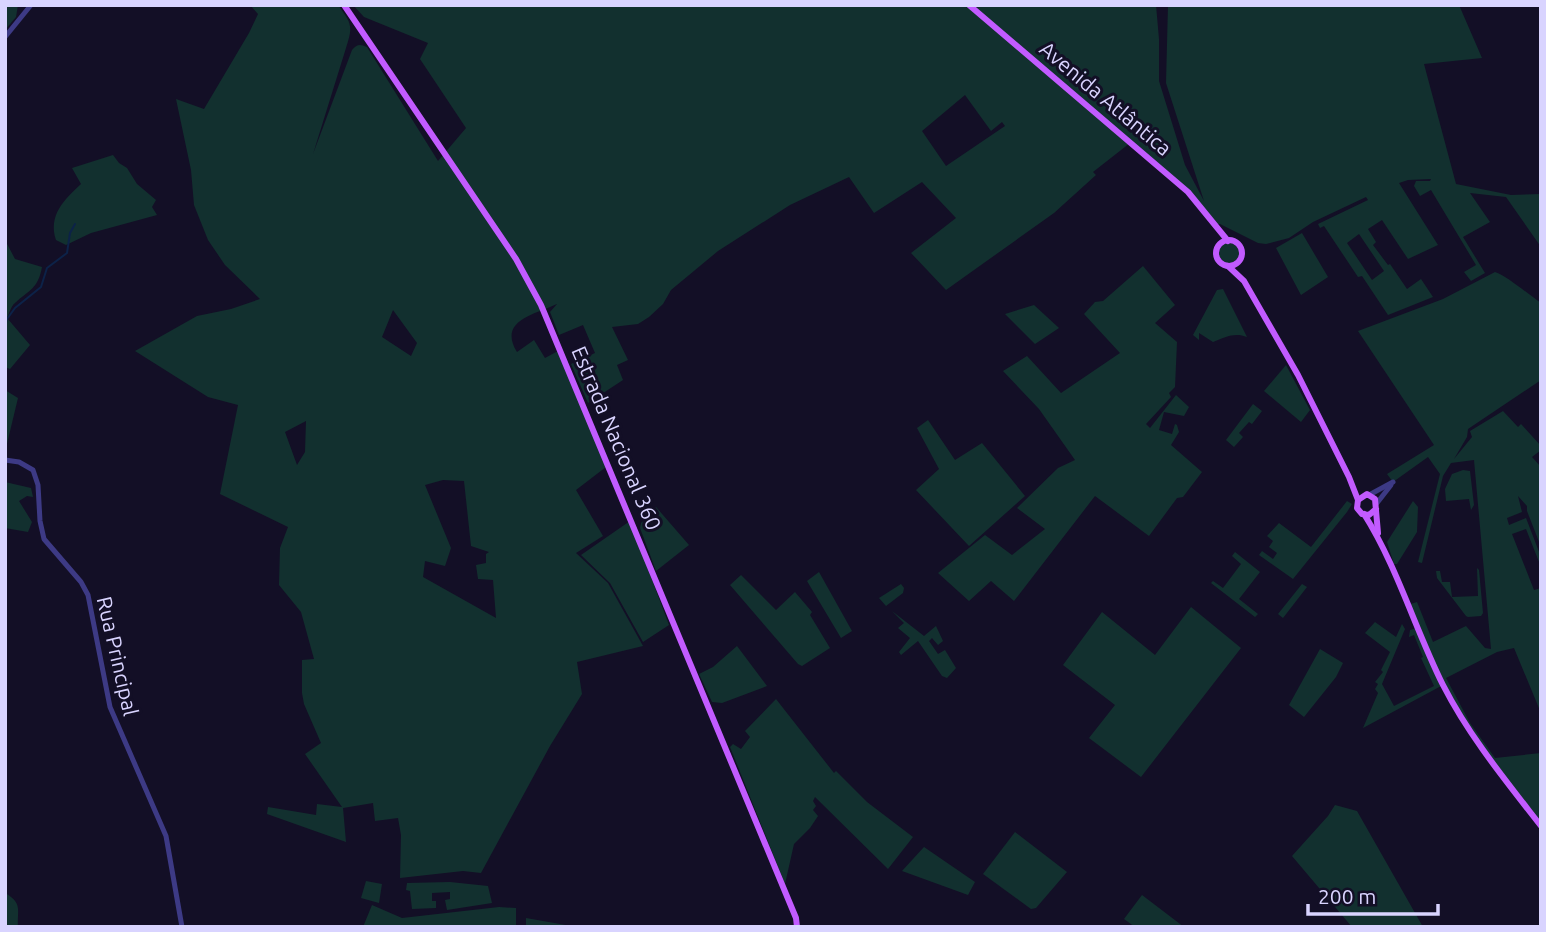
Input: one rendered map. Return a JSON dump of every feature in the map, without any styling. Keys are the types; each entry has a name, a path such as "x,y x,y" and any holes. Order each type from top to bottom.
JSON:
{"main road":[{"name":"Estrada Nacional 360","path":"344,5 509,247 541,305 796,918 797,927"},
{"name":"Avenida Atlântica","path":"969,5 1188,192 1213,225 1228,241 1234,242 1240,248 1244,281"},
{"name":"Avenida Atlântica","path":"1213,225 1218,260 1244,281 1298,375 1349,477"},
{"path":"1218,248 1228,241"},
{"path":"1228,266 1235,265 1240,260"},
{"path":"1349,477 1373,497 1377,506 1378,535"},
{"path":"1349,477 1358,500 1358,510 1364,514 1378,535 1448,694 1490,759 1541,826"},
{"path":"1358,500 1368,494"},
{"path":"1364,514 1372,513 1377,506"},
{"name":"Estrada Nacional 360","path":"796,918 804,927"}],"street":[{"path":"5,37 31,5"},
{"name":"Rua Principal","path":"5,460 19,461 33,470 38,485 44,538 85,587 110,707 166,836 182,927"},
{"path":"1368,494 1394,482 1377,506"}],"green space":[{"path":"5,5 18,5 16,17 5,30"},
{"path":"250,5 338,5 349,21 348,41 313,154 352,50 360,45 367,47 438,161 466,128 420,59 428,43 364,17 353,5 1156,5 1159,81 1185,165 1204,201 1166,83 1168,5 1459,5 1482,58 1424,64 1456,184 1511,195 1541,194 1541,247 1506,197 1470,193 1490,222 1463,237 1485,273 1471,281 1464,272 1476,265 1431,190 1420,196 1414,186 1416,181 1431,179 1399,183 1438,245 1408,259 1382,220 1368,229 1376,242 1373,245 1407,289 1421,279 1433,297 1388,315 1362,276 1358,277 1324,226 1320,228 1318,224 1368,200 1366,197 1313,222 1289,238 1266,244 1258,243 1220,224 1213,225 1198,204 1130,143 1093,172 1096,175 1054,213 946,290 911,253 956,218 922,182 874,213 849,177 790,205 718,251 671,290 663,304 649,317 638,324 612,327 628,360 617,365 623,380 588,403 571,364 595,353 583,325 559,335 550,312 557,304 521,320 512,333 517,352 534,340 545,358 558,351 606,467 576,490 603,536 576,553 608,583 643,646 577,662 582,694 550,746 481,873 463,871 400,878 401,835 398,818 375,821 373,803 343,808 346,842 267,814 268,807 316,815 317,804 342,807 305,754 321,743 302,693 302,660 314,659 301,612 279,585 280,548 288,527 220,494 238,405 208,397 135,351 197,316 260,299 225,265 208,240 194,205 191,170 176,99 204,109 258,14","holes":["965,95 991,131 1002,122 1005,126 946,166 922,131","1359,234 1384,271 1372,280 1347,243","393,310 417,343 411,356 382,337","306,421 305,452 297,465 285,432","443,480 464,481 471,546 489,552 486,554 486,563 476,565 478,579 493,580 496,618 423,577 425,561 445,566 451,548 425,485"]},
{"path":"113,155 127,168 137,184 156,200 152,207 157,215 91,233 66,245 56,240 54,223 59,209 81,184 72,168"},
{"path":"1302,233 1328,277 1301,295 1276,248"},
{"path":"5,240 15,259 42,267 35,285 14,304 7,318 30,345 10,369 5,367"},
{"path":"1229,243 1236,246 1239,253 1236,260 1229,263 1222,260 1219,253 1222,246"},
{"path":"1143,266 1175,305 1155,323 1177,342 1175,387 1169,393 1171,397 1146,424 1150,428 1176,395 1189,407 1184,416 1164,412 1159,430 1172,434 1175,424 1177,425 1179,432 1171,445 1202,472 1183,497 1177,498 1149,536 1095,496 1014,601 991,581 969,601 938,573 985,535 1012,555 1045,529 1017,508 1058,468 1075,460 1039,409 1003,371 1027,356 1061,393 1120,353 1084,314 1095,302 1103,301"},
{"path":"1495,272 1541,303 1541,380 1468,429 1467,437 1454,459 1472,437 1470,431 1503,411 1518,427 1521,424 1541,446 1541,450 1532,457 1541,467 1541,547 1527,506 1518,496 1522,512 1507,518 1509,525 1526,518 1541,557 1541,567 1526,529 1512,534 1534,590 1541,588 1541,713 1514,648 1497,652 1446,678 1470,723 1495,758 1541,753 1541,826 1509,786 1443,685 1363,728 1378,693 1375,689 1378,684 1375,682 1383,672 1381,670 1390,652 1365,633 1375,622 1396,637 1402,624 1405,629 1382,684 1394,706 1434,686 1414,635 1409,637 1410,630 1417,628 1407,605 1417,602 1433,642 1466,626 1485,648 1491,649 1474,460 1451,463 1443,476 1422,563 1418,562 1440,474 1428,457 1393,482 1387,474 1434,445 1358,331 1443,299"},
{"path":"1223,289 1247,337 1234,335 1213,342 1199,333 1199,340 1193,335 1217,290"},
{"path":"1034,305 1059,328 1035,344 1005,314"},
{"path":"1286,365 1310,410 1301,422 1264,391"},
{"path":"5,390 18,398 5,452"},
{"path":"1253,404 1262,411 1252,424 1249,422 1239,433 1243,437 1234,447 1226,440"},
{"path":"928,420 955,460 982,443 1025,496 969,546 916,490 939,469 917,428"},
{"path":"1463,470 1470,471 1474,505 1471,510 1469,499 1446,501 1445,489 1452,474"},
{"path":"5,482 31,488 33,497 27,496 19,501 32,522 28,532 5,528"},
{"path":"1347,501 1352,504 1347,512 1293,579 1259,555 1262,551 1273,559 1277,553 1269,547 1273,541 1267,536 1279,523 1311,547"},
{"path":"1413,501 1418,507 1417,532 1397,564 1394,564 1387,542"},
{"path":"656,507 689,545 656,571 640,528 641,523"},
{"path":"630,521 669,625 643,642 610,583 581,555"},
{"path":"1235,552 1260,572 1239,599 1258,614 1255,617 1211,583 1213,581 1223,588 1241,564 1232,556"},
{"path":"1477,568 1483,613 1481,616 1468,617 1466,616 1437,578 1436,571 1440,571 1442,582 1450,582 1452,597 1478,596"},
{"path":"819,572 852,631 841,638 807,581"},
{"path":"741,575 776,610 795,592 812,612 810,615 830,648 802,666 798,664 730,585"},
{"path":"901,584 903,593 886,606 879,598"},
{"path":"1302,584 1307,587 1283,618 1278,614"},
{"path":"1191,607 1241,648 1141,777 1089,738 1115,705 1063,665 1102,612 1155,655"},
{"path":"892,611 924,636 936,626 943,641 938,645 932,638 929,641 938,654 945,650 956,668 947,678 942,676 918,641 901,655 899,652 910,638 898,628 904,623"},
{"path":"737,646 767,686 722,703 712,702 699,674 713,667"},
{"path":"1320,649 1343,663 1336,677 1304,717 1289,705"},
{"path":"776,699 834,773 836,771 867,802 913,837 888,869 815,797 813,801 816,806 813,810 818,816 794,844 785,884 730,747 733,744 741,749 750,737 745,731"},
{"path":"1335,805 1357,811 1423,927 1352,927 1292,856"},
{"path":"1015,832 1067,872 1036,908 1031,909 983,874"},
{"path":"924,847 975,882 968,895 902,871"},
{"path":"366,881 382,884 379,903 361,898"},
{"path":"450,882 488,886 492,903 447,910 445,900 450,899 450,892 432,893 436,908 412,909 410,891 406,890 407,883"},
{"path":"5,893 17,904 18,927 5,927"},
{"path":"1142,895 1184,927 1135,927 1124,919"},
{"path":"372,905 402,918 499,907 516,908 516,927 363,927"},
{"path":"526,918 577,927 526,927"}],"waterway":[{"path":"5,326 15,308 41,287 47,268 67,253 70,233 75,224"}]}
